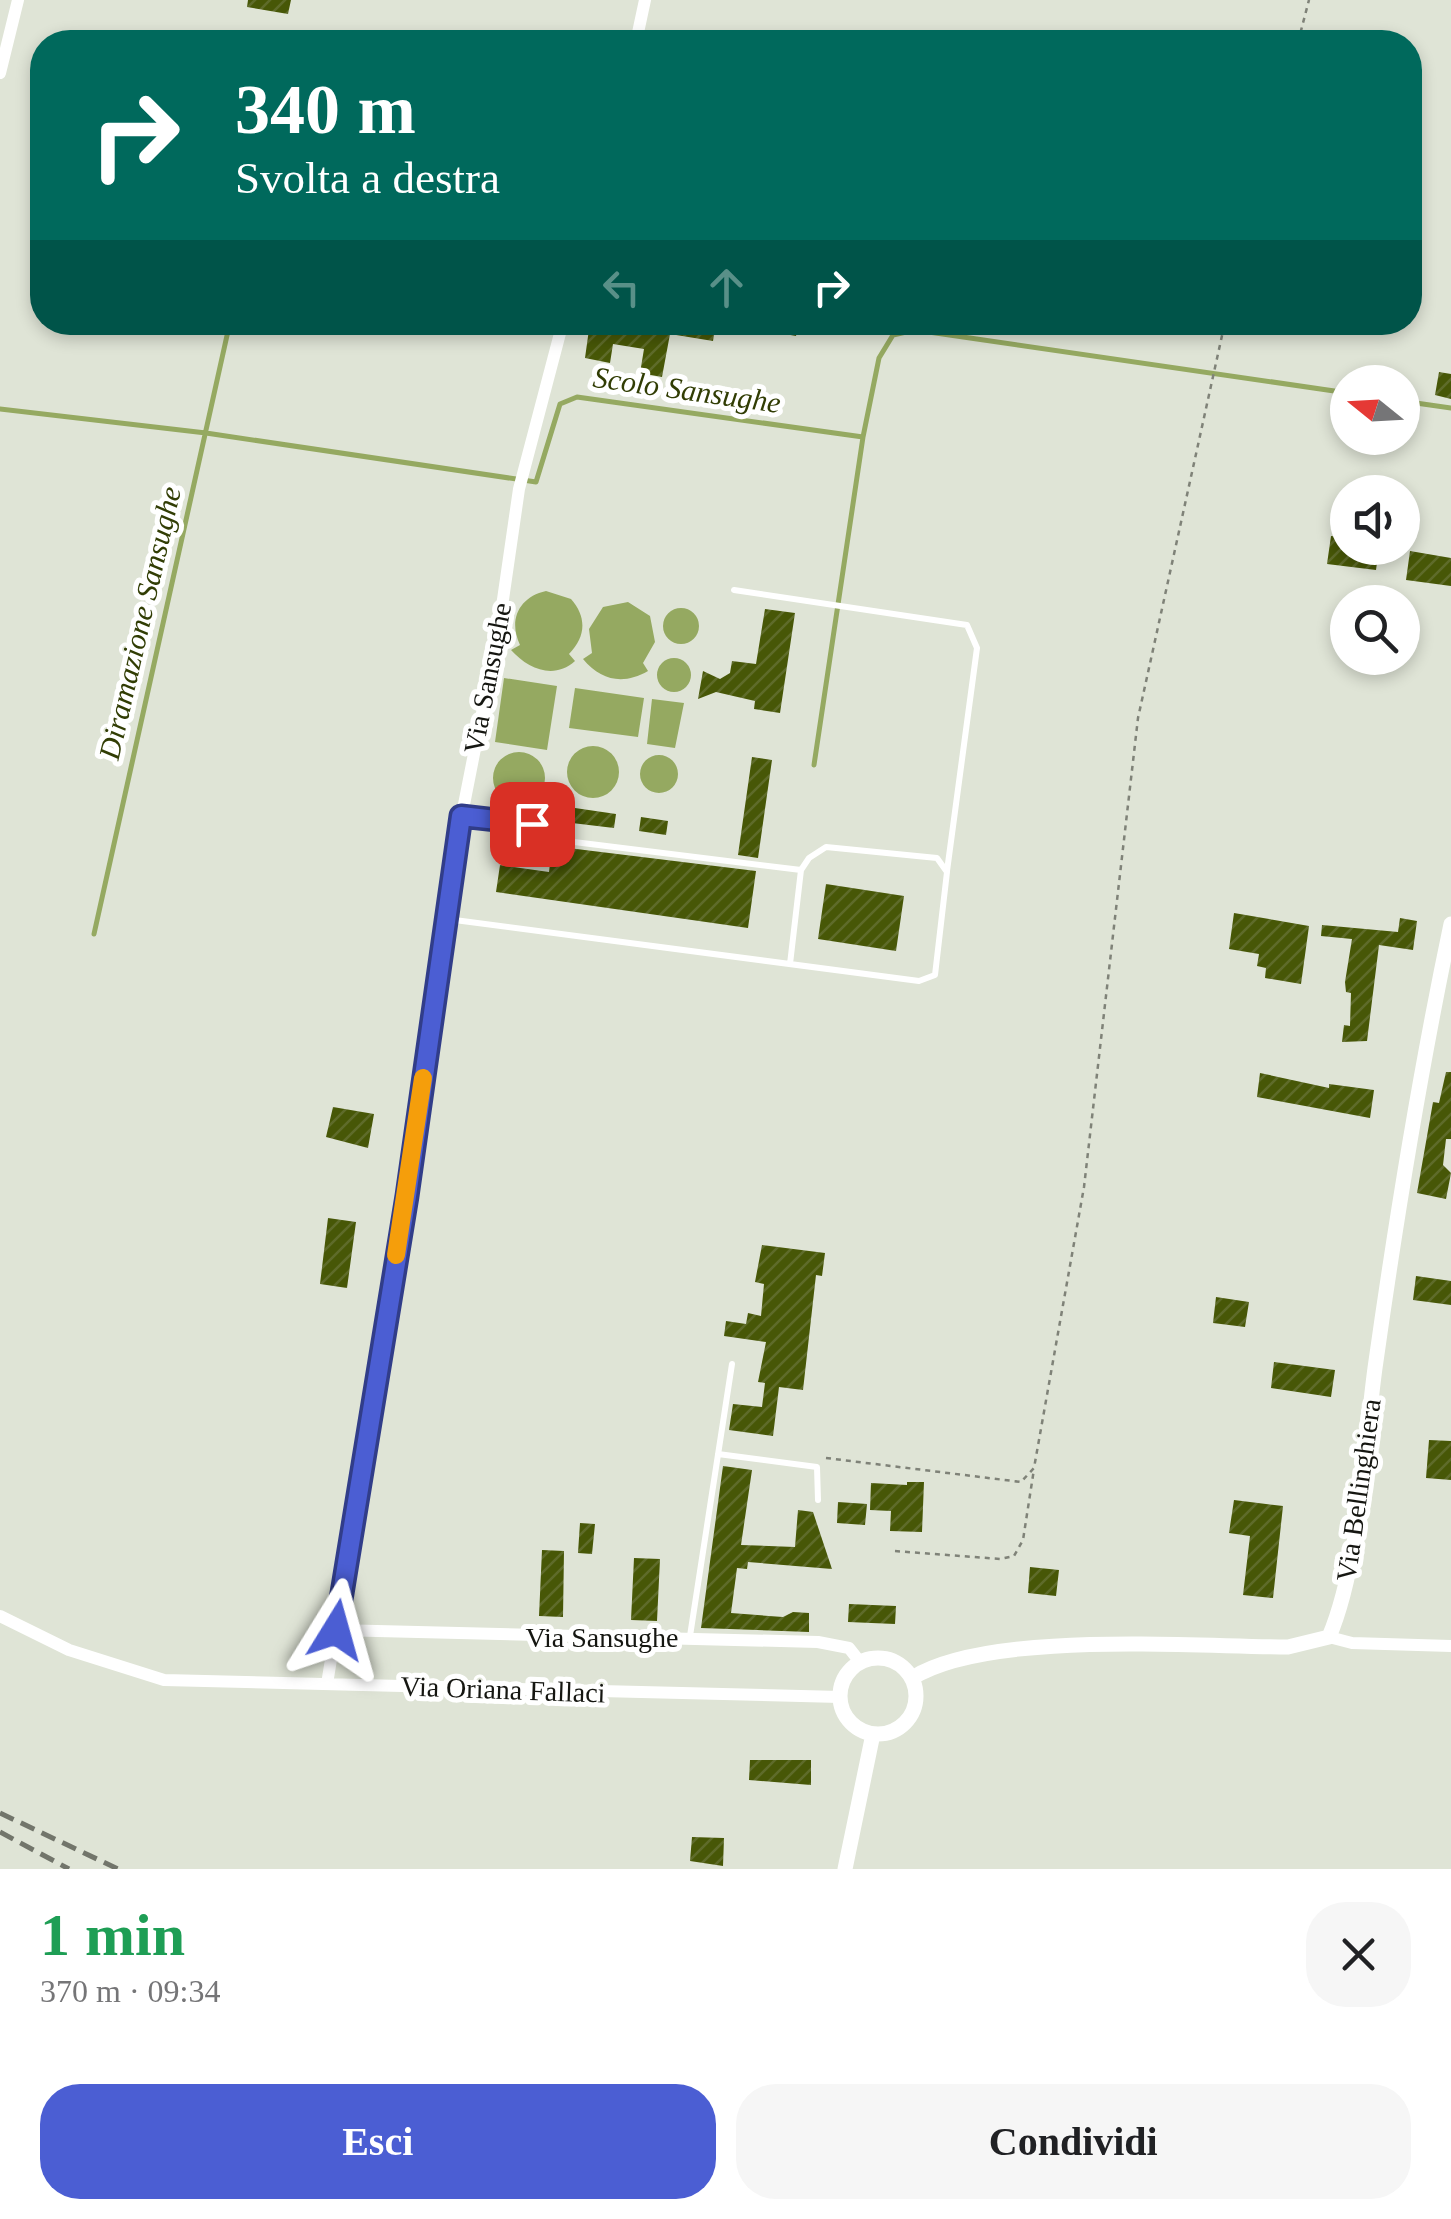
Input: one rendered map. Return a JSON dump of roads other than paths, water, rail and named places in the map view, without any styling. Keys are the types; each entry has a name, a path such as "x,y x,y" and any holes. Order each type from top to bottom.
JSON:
{"street":[{"path":"0,74 18,0"},
{"path":"639,30 645,0"},
{"name":"Via Sansughe","path":"327,1684 407,1196 461,816 498,626 519,489 560,335"},
{"name":"Via Bellinghiera","path":"1329,1637 1339,1613 1350,1554 1397,1214 1451,924"},
{"name":"Via Oriana Fallaci","path":"0,1616 69,1650 164,1680 840,1697"},
{"name":"Via Sansughe","path":"336,1630 837,1644 849,1648 860,1662"},
{"path":"912,1678 956,1658 1010,1649 1288,1647 1329,1637 1352,1644 1451,1646"},
{"path":"889,1660 912,1678 916,1702 909,1718 890,1732 873,1734 850,1722 840,1697 842,1683 860,1662 889,1660"},
{"path":"844,1869 873,1734"}],"lane":[{"path":"446,919 920,980 935,975 977,648 967,625 734,590"},
{"path":"461,816 532,824 558,840 801,870"},
{"path":"790,964 801,870 809,858 826,847 937,858 947,872"},
{"path":"690,1638 732,1364"},
{"path":"718,1454 817,1466 818,1500"}],"waterway":[{"name":"Diramazione Sansughe","path":"94,934 227,335"},
{"name":"Scolo Sansughe","path":"0,409 206,433 536,482 560,404 577,397 863,437 879,358 893,335"},
{"name":"Scolo Sansughe","path":"949,335 1330,390"},
{"name":"Scolo Sansughe","path":"1420,404 1451,408"},
{"name":"Diramazione Sansughe","path":"814,765 863,437"}],"railway":[{"path":"0,1813 118,1869"},
{"path":"0,1832 69,1869"}]}
